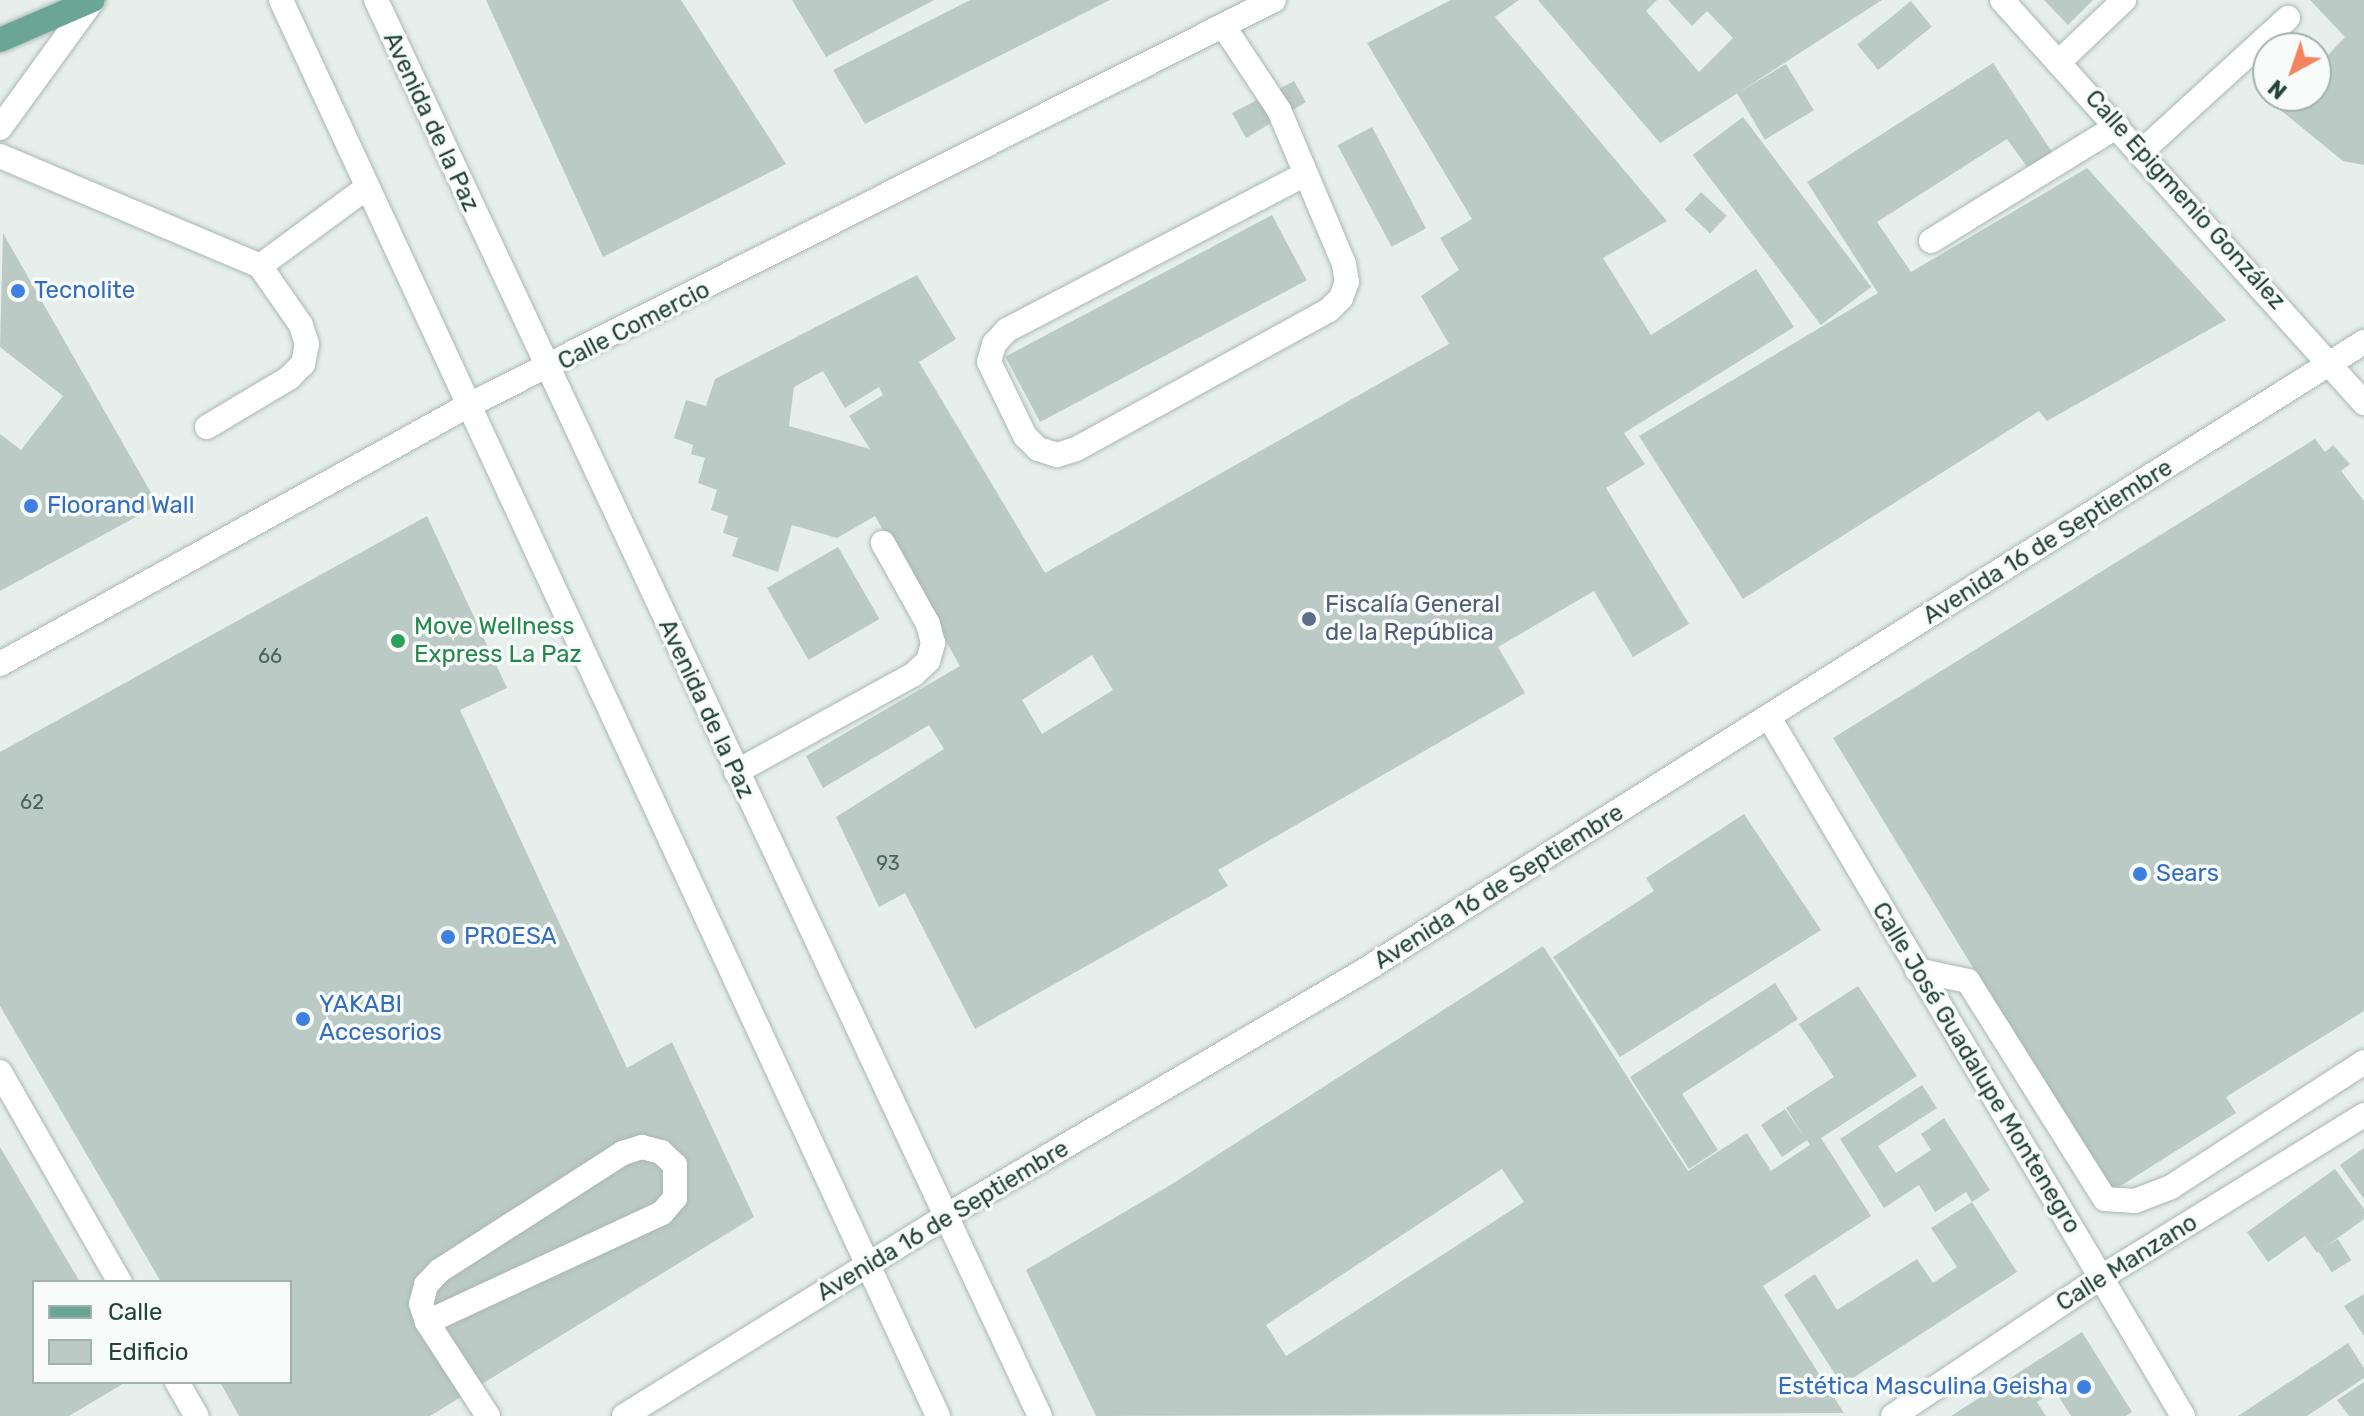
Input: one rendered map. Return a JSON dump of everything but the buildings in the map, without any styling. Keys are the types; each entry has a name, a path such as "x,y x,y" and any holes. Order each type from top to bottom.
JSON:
{"main road":[{"path":"0,40 93,0"}],"street":[{"path":"0,128 93,0"},
{"path":"281,0 365,189 469,405 866,1267 938,1416"},
{"name":"Avenida de la Paz","path":"376,0 1040,1416"},
{"name":"Calle Comercio","path":"0,664 469,405 548,370 1274,0"},
{"name":"Calle Epigmenio González","path":"2002,0 2332,362 2364,403"},
{"path":"2059,62 2124,0"},
{"path":"2141,152 2288,18"},
{"path":"1224,27 1279,110 1344,264 1347,282 1329,310 1076,449 1057,455 1038,449 1025,436 989,362 994,344 1007,330 1305,174"},
{"path":"1931,241 2117,126"},
{"path":"0,156 260,266 301,325 307,344 303,364 207,427"},
{"path":"260,266 365,189"},
{"name":"Avenida 16 de Septiembre","path":"624,1416 946,1216 1373,965 1770,719 2364,342"},
{"path":"736,772 914,674 928,661 933,643 928,624 883,543"},
{"name":"Calle José Guadalupe Montenegro","path":"1770,719 2183,1416"},
{"path":"1917,970 1968,981 2105,1199 2135,1201 2171,1187 2364,1062"},
{"path":"0,1072 119,1280"},
{"name":"Calle Manzano","path":"1893,1416 2100,1278 2364,1115"},
{"path":"427,1322 662,1213 675,1198 675,1165 661,1152 642,1147 623,1153 439,1271 426,1285 421,1304 427,1322 488,1416"},
{"path":"178,1384 197,1416"}],"place":[{"name":"Tecnolite","path":"18,291"},
{"name":"Floorand Wall","path":"31,506"},
{"name":"Fiscalía General de la República","path":"1309,619"},
{"name":"Move Wellness Express La Paz","path":"398,641"},
{"name":"Sears","path":"2140,874"},
{"name":"PROESA","path":"448,937"},
{"name":"YAKABI Accesorios","path":"303,1019"},
{"name":"Estética Masculina Geisha","path":"2084,1387"}]}
